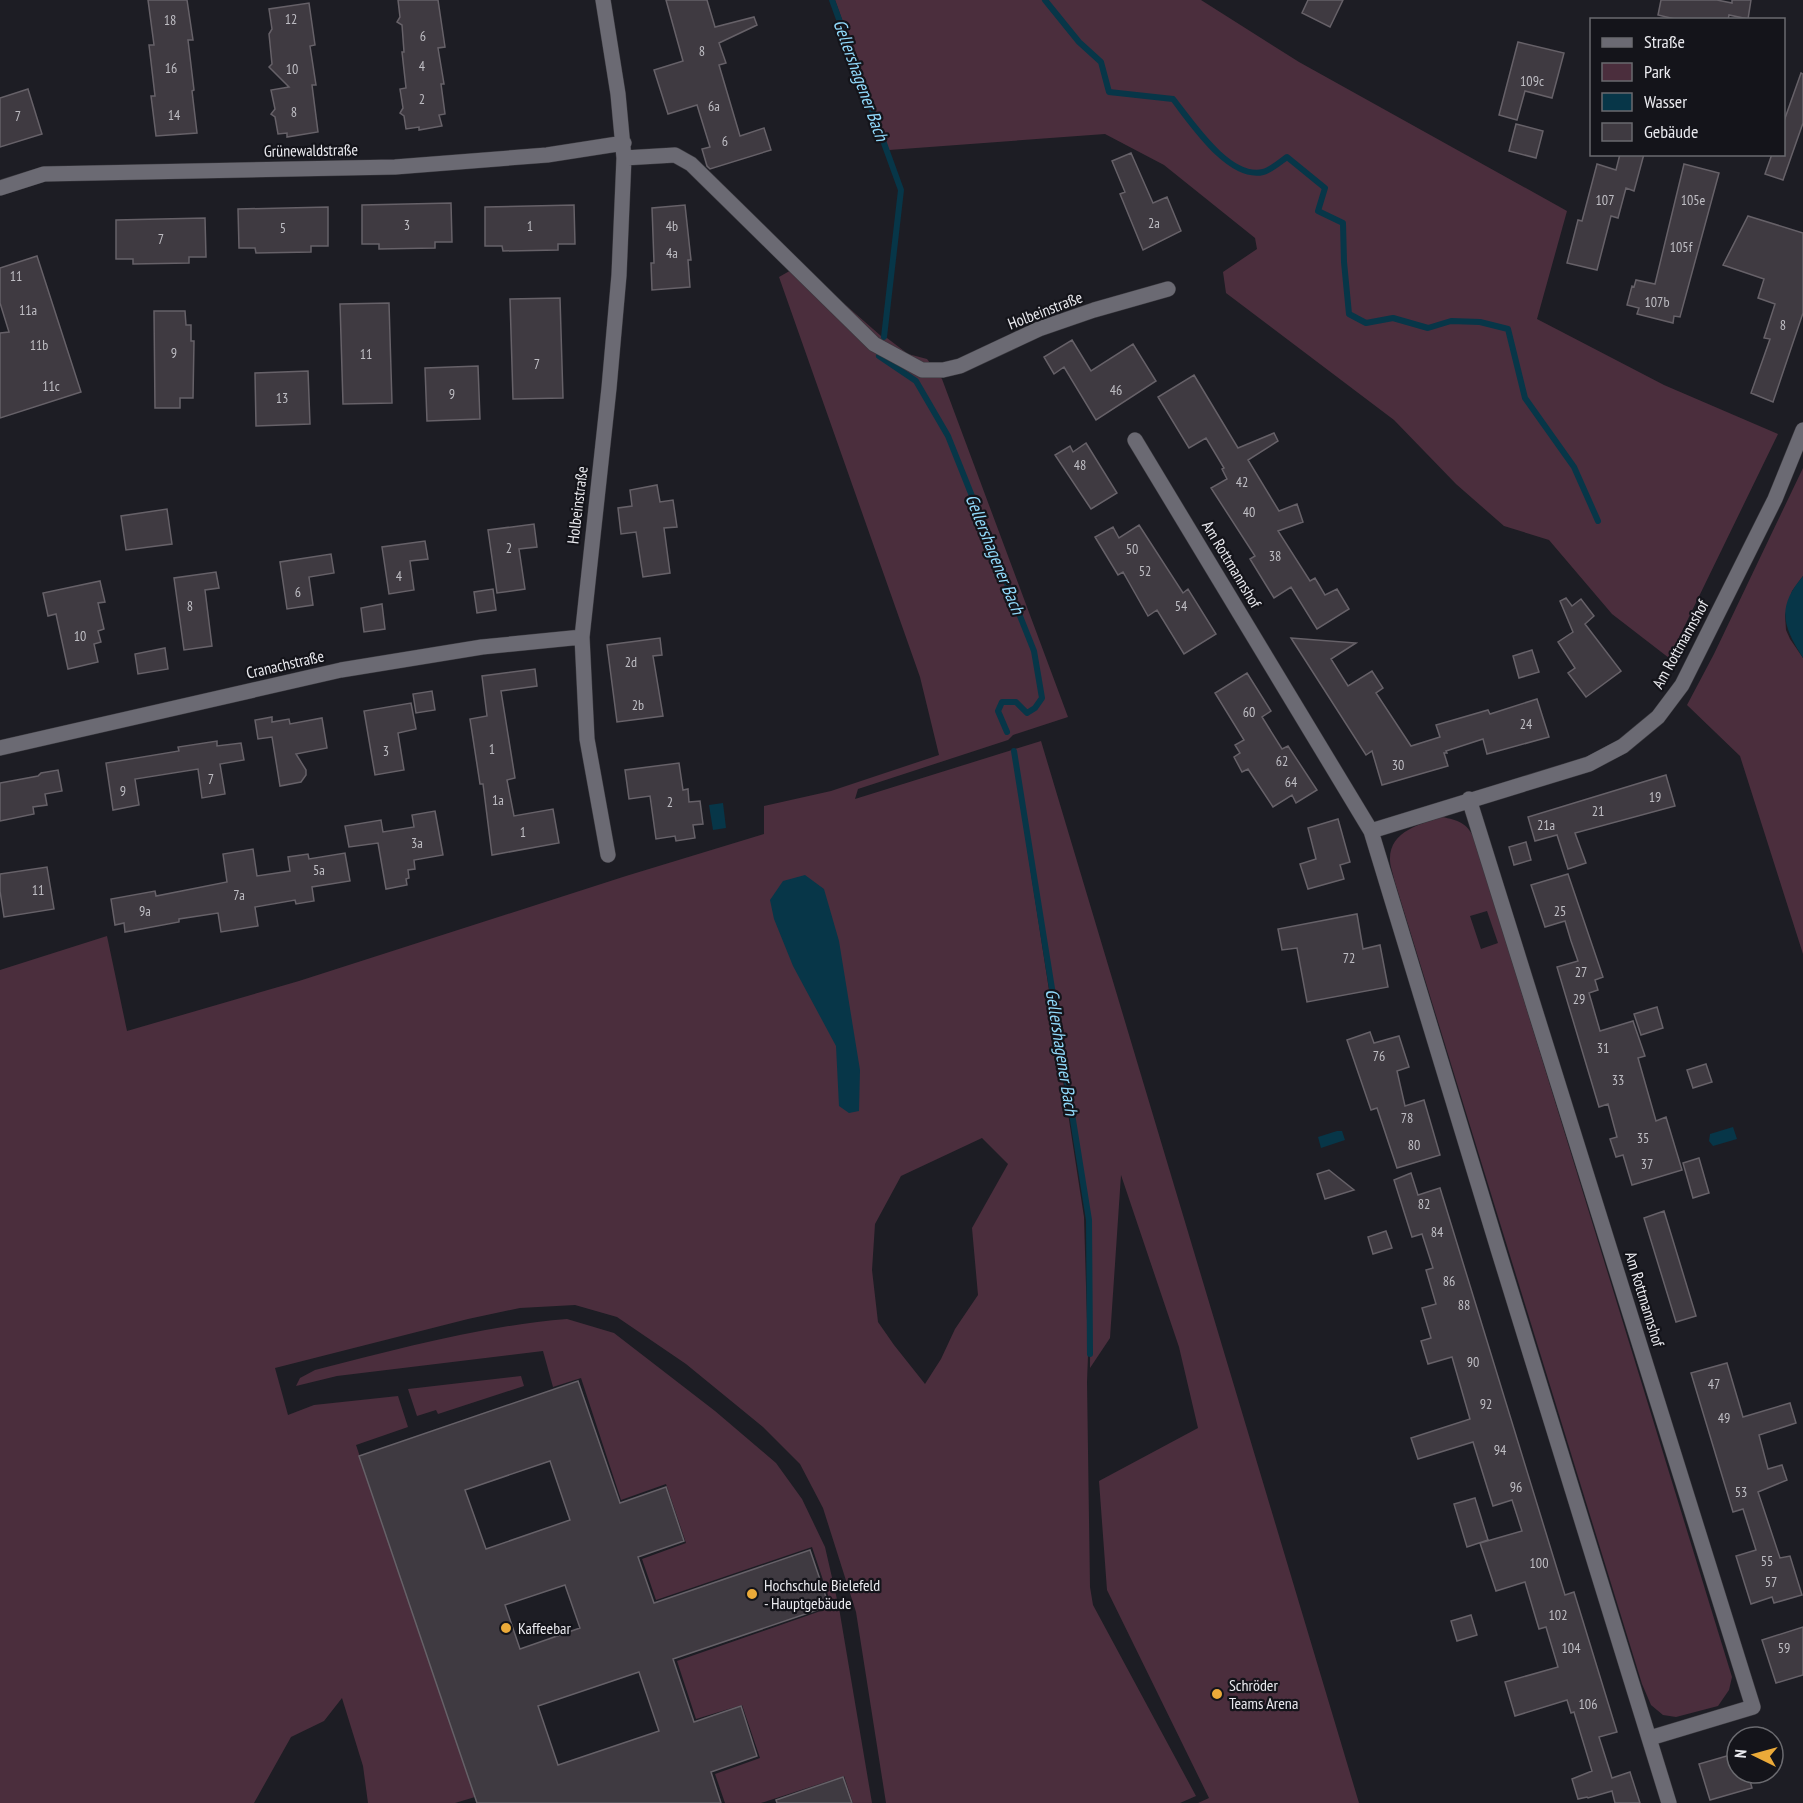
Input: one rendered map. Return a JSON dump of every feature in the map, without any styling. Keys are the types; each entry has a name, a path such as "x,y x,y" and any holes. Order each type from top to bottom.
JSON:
{"street":[{"name":"Holbeinstraße","path":"603,0 624,151 619,275 582,637 587,739 608,855"},
{"name":"Holbeinstraße","path":"624,151 675,155 691,164 874,344 922,370 943,370 960,366 1040,329 1094,310 1168,289"},
{"name":"Grünewaldstraße","path":"0,188 44,174 395,167 624,151"},
{"name":"Am Rottmannshof","path":"1371,831 1589,764 1623,746 1658,717 1682,685 1775,499 1803,430"},
{"name":"Am Rottmannshof","path":"1135,440 1371,831 1669,1803"},
{"name":"Cranachstraße","path":"0,748 341,670 482,647 582,637"},
{"name":"Am Rottmannshof","path":"1469,800 1753,1707 1650,1738"}],"green space":[{"path":"835,0 1201,0 1299,62 1567,211 1537,319 1664,385 1778,434 1669,658 1612,614 1549,540 1504,526 1456,484 1394,420 1226,293 1223,272 1257,249 1255,238 1164,165 1105,134 889,150"},
{"path":"800,265 881,336 908,354 927,359 942,379 1068,717 1013,735 1008,740 858,789 855,799 1012,750 1084,1217 1090,1587 1093,1605 1196,1796 1180,1803 886,1803 856,1612 823,1508 800,1464 763,1427 686,1364 617,1317 575,1305 520,1308 275,1368 288,1415 314,1405 398,1396 408,1427 356,1445 475,1797 455,1803 368,1803 363,1766 342,1698 324,1721 291,1737 254,1803 0,1803 0,970 107,936 127,1031 299,981 764,834 764,806 831,791 939,755 920,677 779,277","holes":["982,1138 1008,1164 972,1228 978,1295 955,1329 941,1359 925,1384 878,1322 872,1270 875,1224 901,1176"]},
{"path":"1803,468 1803,576 1792,591 1785,615 1786,630 1803,658 1803,954 1740,756 1687,705 1714,654"},
{"path":"1041,741 1359,1803 1198,1803 1209,1798 1107,1590 1099,1481 1198,1428 1179,1347 1121,1175 1110,1338 1090,1368 1091,1220 1015,749"},
{"path":"1442,817 1465,826 1474,838 1732,1677 1729,1690 1718,1706 1676,1717 1663,1715 1651,1705 1642,1684 1391,867 1391,850 1400,835 1416,826","holes":["1487,911 1498,943 1481,949 1470,916"]},
{"path":"567,1319 614,1333 715,1411 776,1463 802,1499 825,1547 839,1608 872,1803 853,1803 844,1776 761,1803 725,1803 715,1774 760,1758 742,1705 696,1719 677,1661 832,1607 812,1547 656,1600 642,1559 686,1543 666,1484 621,1500 581,1378 553,1387 543,1351 337,1376 296,1386 300,1378 315,1370 378,1354 503,1327"},
{"path":"521,1376 524,1386 438,1414 436,1410 417,1416 408,1389"}],"water":[{"path":"1803,576 1803,658 1791,636 1785,617 1789,598"},
{"path":"723,803 726,828 713,830 709,805"},
{"path":"805,875 824,889 839,941 860,1070 859,1111 849,1113 839,1106 836,1046 793,966 774,919 770,900 783,881"},
{"path":"1733,1127 1737,1139 1713,1146 1709,1141 1710,1134"},
{"path":"1342,1131 1345,1140 1321,1148 1318,1137"}],"building":[{"path":"148,0 187,0 193,40 188,40 197,133 156,136 151,96 155,96 149,45 154,45"},
{"path":"398,0 438,0 445,47 438,48 444,84 441,84 445,114 439,115 442,126 419,130 419,127 406,129 404,116 400,113 403,108 400,89 406,88 402,25 397,22 400,17"},
{"path":"666,0 707,0 715,27 754,17 757,25 719,43 726,63 719,65 740,136 764,128 771,150 710,169 702,149 710,147 697,105 668,114 654,70 683,61"},
{"path":"1308,0 1343,0 1330,27 1302,13"},
{"path":"1661,0 1717,0 1732,3 1732,0 1751,0 1748,18 1729,15 1728,18 1671,18 1658,15"},
{"path":"309,3 315,45 310,46 316,85 312,85 318,132 287,137 287,133 278,134 275,117 271,114 275,109 271,90 289,87 269,67 272,64 269,34 272,29 269,9"},
{"path":"1518,42 1564,53 1552,98 1525,91 1517,120 1499,115"},
{"path":"1801,73 1803,74 1803,123 1783,180 1765,174 1771,156 1785,156 1785,118"},
{"path":"28,89 42,134 0,147 0,98"},
{"path":"1516,124 1543,131 1536,158 1509,151"},
{"path":"1131,153 1153,203 1167,197 1181,231 1143,250 1120,194 1125,192 1112,161"},
{"path":"1620,156 1643,156 1634,191 1626,188 1618,218 1611,216 1597,270 1567,263 1578,220 1582,221 1597,164 1616,170"},
{"path":"1684,164 1719,173 1680,317 1674,316 1673,323 1637,314 1639,308 1627,305 1636,280 1655,284"},
{"path":"451,203 452,242 435,242 435,248 379,249 379,244 362,244 362,205"},
{"path":"574,205 575,244 558,244 558,250 503,251 502,246 485,246 485,207"},
{"path":"685,205 691,260 688,260 690,287 652,290 651,263 654,263 652,208"},
{"path":"328,207 328,246 311,246 311,252 256,253 255,248 239,248 238,209"},
{"path":"1748,216 1803,233 1803,313 1773,402 1751,393 1770,339 1764,338 1775,304 1758,298 1764,279 1723,265"},
{"path":"205,218 206,257 189,257 189,263 133,264 133,259 116,259 116,220"},
{"path":"37,256 81,392 0,418 0,333 9,332 0,303 0,268"},
{"path":"560,298 563,398 513,399 510,299"},
{"path":"389,303 392,403 343,404 340,304"},
{"path":"154,311 185,311 186,325 191,325 191,341 194,341 193,398 180,398 180,408 155,408"},
{"path":"1072,340 1091,371 1133,344 1156,381 1096,420 1064,367 1054,374 1044,357"},
{"path":"478,366 480,419 427,421 425,368"},
{"path":"308,371 310,424 256,426 255,373"},
{"path":"1194,375 1238,448 1274,433 1278,441 1248,460 1279,511 1297,504 1303,522 1278,531 1310,581 1315,578 1325,595 1337,589 1349,609 1317,629 1291,587 1274,598 1250,559 1255,556 1211,488 1227,479 1222,469 1224,468 1206,438 1189,448 1158,397"},
{"path":"1086,443 1117,493 1091,509 1055,455 1070,446 1073,452"},
{"path":"657,485 660,502 673,500 677,527 664,528 670,573 643,577 636,532 621,534 618,508 632,506 630,490"},
{"path":"167,509 172,544 126,550 121,516"},
{"path":"534,524 537,547 519,549 525,589 497,593 488,530"},
{"path":"1139,525 1183,593 1188,589 1216,634 1184,654 1157,610 1148,616 1123,572 1118,575 1095,537 1113,527 1119,538"},
{"path":"425,541 428,559 410,561 414,590 389,594 382,547"},
{"path":"331,554 334,573 309,577 313,605 287,609 280,562"},
{"path":"216,572 219,588 205,590 212,646 184,650 174,578"},
{"path":"100,581 105,602 98,603 104,629 98,631 101,642 94,644 98,662 68,669 56,614 48,616 43,593"},
{"path":"493,589 496,610 477,613 474,592"},
{"path":"1566,598 1572,606 1581,599 1594,616 1585,624 1621,671 1586,697 1568,673 1575,668 1558,642 1573,632 1560,601"},
{"path":"382,604 385,629 364,632 361,608"},
{"path":"660,638 662,655 653,656 663,716 617,722 607,645"},
{"path":"1291,638 1356,643 1331,659 1348,686 1372,671 1383,688 1376,693 1411,746 1440,737 1436,725 1488,710 1490,714 1537,699 1549,737 1487,754 1483,739 1446,751 1447,753 1444,753 1448,766 1382,785 1372,751 1366,755"},
{"path":"165,648 168,669 138,674 135,654"},
{"path":"1532,650 1539,672 1519,678 1513,656"},
{"path":"535,669 537,686 501,691 515,778 507,780 514,816 553,809 559,843 492,855 483,784 480,784 470,719 487,716 482,676"},
{"path":"1247,673 1271,711 1262,717 1282,749 1288,746 1317,790 1296,803 1292,795 1273,807 1248,769 1242,772 1234,757 1240,753 1235,745 1244,740 1215,693"},
{"path":"432,691 435,710 416,713 413,694"},
{"path":"411,703 416,729 398,733 404,770 375,775 364,711"},
{"path":"272,717 272,722 289,719 290,724 322,718 327,748 296,754 306,770 306,775 301,782 280,786 272,737 258,739 255,720"},
{"path":"217,741 217,746 241,743 244,760 220,764 225,794 202,798 198,769 135,779 139,805 113,810 106,763 179,751 178,747"},
{"path":"679,763 683,790 688,789 689,802 700,801 703,824 693,825 695,838 676,841 675,836 656,839 650,796 629,799 625,770"},
{"path":"58,770 62,791 45,794 47,805 33,807 34,814 0,821 0,783"},
{"path":"1666,775 1675,806 1575,833 1586,863 1568,869 1557,835 1535,841 1528,817"},
{"path":"435,811 443,855 414,860 415,869 408,870 407,885 386,889 378,843 349,847 345,826 381,820 383,832 414,827 412,815"},
{"path":"1338,819 1350,862 1340,865 1344,879 1308,889 1300,864 1316,859 1308,828"},
{"path":"1526,842 1531,860 1514,865 1509,847"},
{"path":"253,849 257,876 290,871 288,857 308,854 309,859 345,853 350,881 312,887 314,901 296,904 295,900 255,907 258,926 221,932 218,913 179,919 179,922 125,932 124,923 115,925 111,899 155,891 156,896 227,882 223,854"},
{"path":"47,867 54,909 4,917 0,874"},
{"path":"1568,874 1603,977 1595,980 1598,990 1589,993 1600,1031 1633,1021 1645,1056 1638,1058 1656,1121 1666,1117 1682,1170 1632,1185 1623,1155 1616,1157 1610,1139 1617,1137 1608,1104 1599,1107 1557,967 1578,961 1565,921 1545,927 1531,885"},
{"path":"1357,914 1363,949 1380,945 1388,987 1307,1002 1297,948 1282,950 1278,929"},
{"path":"1657,1007 1663,1028 1641,1035 1634,1014"},
{"path":"1370,1032 1374,1043 1399,1036 1409,1067 1397,1071 1405,1106 1424,1100 1440,1155 1397,1168 1377,1108 1371,1110 1347,1040"},
{"path":"1706,1064 1712,1082 1693,1088 1687,1070"},
{"path":"1699,1158 1709,1193 1693,1198 1683,1163"},
{"path":"1329,1170 1354,1190 1325,1199 1317,1174"},
{"path":"1411,1173 1418,1195 1440,1188 1565,1595 1574,1592 1617,1732 1599,1737 1612,1778 1630,1772 1640,1803 1615,1803 1612,1791 1578,1799 1572,1779 1592,1771 1574,1712 1571,1713 1567,1700 1515,1716 1505,1682 1558,1667 1546,1627 1539,1629 1525,1582 1496,1591 1480,1543 1522,1531 1512,1500 1493,1506 1473,1442 1418,1459 1411,1438 1470,1419 1452,1357 1428,1364 1421,1341 1431,1338 1422,1308 1436,1304 1426,1270 1433,1268 1422,1234 1412,1237 1394,1180"},
{"path":"1664,1211 1696,1316 1676,1322 1644,1218"},
{"path":"1386,1231 1392,1248 1373,1254 1368,1237"},
{"path":"1727,1363 1743,1417 1790,1403 1796,1423 1759,1435 1768,1469 1782,1465 1787,1480 1758,1492 1780,1558 1790,1556 1802,1595 1774,1603 1772,1597 1751,1604 1736,1556 1756,1550 1743,1509 1733,1512 1691,1373"},
{"name":"Hochschule Bielefeld - Hauptgebäude","path":"578,1381 620,1503 666,1487 684,1541 638,1557 654,1603 810,1550 829,1606 673,1659 694,1722 741,1706 757,1756 711,1772 721,1803 477,1803 359,1456","holes":["550,1461 570,1520 486,1549 465,1490","565,1585 580,1628 520,1649 505,1605","639,1672 659,1731 558,1765 538,1706"]},
{"path":"1475,1498 1488,1540 1467,1547 1454,1504"},
{"path":"1471,1615 1477,1635 1457,1641 1451,1621"},
{"path":"1803,1627 1803,1675 1776,1683 1762,1640"},
{"path":"1725,1756 1725,1785 1751,1785 1752,1788 1710,1800 1699,1764"},
{"path":"843,1777 852,1803 777,1803 776,1800"}],"waterway":[{"name":"Gellershagener Bach","path":"832,0 901,190 884,337"},
{"path":"1045,0 1079,42 1101,62 1109,92 1173,99 1212,148 1237,167 1250,172 1263,172 1287,157 1325,188 1318,211 1343,223 1349,314 1366,323 1393,318 1428,328 1451,321 1480,322 1508,329 1525,398 1574,467 1598,521"},
{"name":"Gellershagener Bach","path":"879,356 916,381 948,436 1034,651 1042,698 1035,708 1027,713 1016,702 1002,702 998,711 1007,732"},
{"name":"Gellershagener Bach","path":"1014,751 1089,1220 1090,1354"}],"place":[{"name":"Hochschule Bielefeld - Hauptgebäude","path":"752,1594"},
{"name":"Kaffeebar","path":"506,1628"},
{"name":"Schröder Teams Arena","path":"1217,1694"}]}
